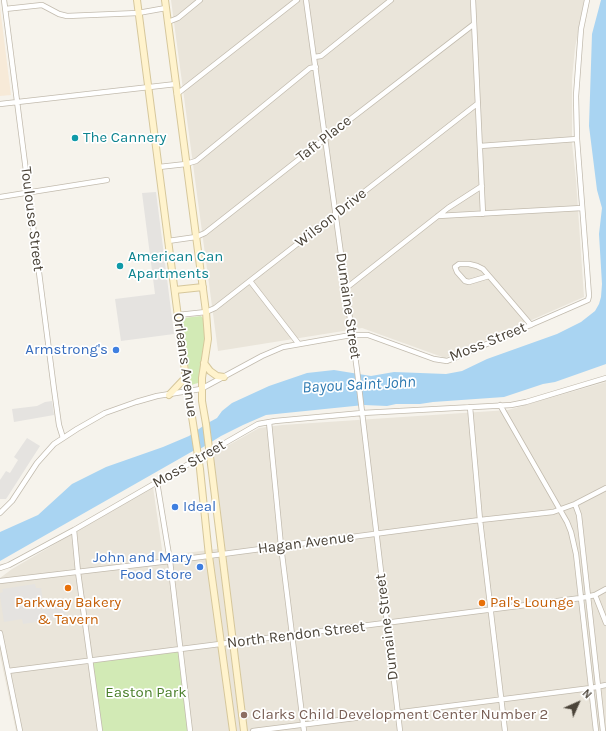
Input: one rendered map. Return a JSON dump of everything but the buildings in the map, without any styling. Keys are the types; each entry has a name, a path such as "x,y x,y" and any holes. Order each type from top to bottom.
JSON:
{"street":[{"name":"Toulouse Street","path":"4,0 54,389 59,425 63,438"},
{"name":"Orleans Avenue","path":"137,0 188,392 198,451 209,556 233,731"},
{"name":"Orleans Avenue","path":"165,0 206,312 208,339 201,389 244,731"},
{"path":"168,22 178,18 200,0"},
{"path":"177,94 297,0"},
{"name":"Dumaine Street","path":"306,0 357,370 400,731"},
{"path":"314,57 321,56 392,0"},
{"path":"473,0 483,214"},
{"name":"Moss Street","path":"0,513 12,501 37,463 51,447 93,420 136,402 201,389 262,356 284,347 298,343 368,335 434,359 447,360 466,354 585,302 589,298 577,139 576,96 582,29 587,0"},
{"path":"5,9 42,5 58,14 67,16 138,13 166,8"},
{"name":"Taft Place","path":"168,241 205,233 474,24"},
{"path":"159,168 196,161 310,68 316,67"},
{"path":"0,104 176,84"},
{"name":"Wilson Drive","path":"178,315 206,312 215,308 477,104"},
{"path":"480,146 577,139"},
{"path":"0,197 107,180"},
{"path":"345,289 438,216 462,198 482,186"},
{"path":"438,216 582,208"},
{"path":"489,276 469,282 465,281 457,272 456,267 459,264 477,266 483,269 489,276 531,325"},
{"path":"250,281 298,343"},
{"path":"175,290 203,287"},
{"path":"204,362 210,371 217,376 224,377"},
{"path":"169,395 186,377"},
{"name":"Moss Street","path":"0,568 9,565 74,530 199,459 209,450 253,426 269,422 362,413 500,405 526,402 606,378"},
{"path":"500,405 567,522 572,537 581,598 596,731"},
{"path":"470,407 480,520 505,731"},
{"path":"269,422 281,546 304,731"},
{"path":"157,482 170,562 179,650 190,731"},
{"name":"Hagan Avenue","path":"0,581 170,562 480,520 553,512 575,504 606,488"},
{"path":"575,504 579,515 603,731"},
{"path":"74,530 78,572 100,731"},
{"name":"North Rendon Street","path":"8,671 581,598 594,595 606,589"},
{"path":"594,595 606,623"},
{"path":"0,633 20,731"},
{"path":"253,731 606,685"}],"shaded area":[{"path":"171,0 584,0 575,48 572,79 572,143 584,297 445,358 362,328 218,351"},
{"path":"0,7 11,95 0,96"},
{"path":"156,192 174,334 121,341 115,299 155,294 142,193"},
{"path":"606,382 606,731 16,731 0,655 0,578 12,569 153,487 163,556 224,548 213,454 259,428 282,425 508,410"},
{"path":"52,401 54,415 14,422 12,409 37,406 45,402"},
{"path":"27,438 40,446 6,499 0,499 0,480 6,471 10,473 18,460 14,457"},
{"path":"35,584 36,588 41,588 44,609 65,606 66,618 23,624 22,619 4,622 0,595 0,593 3,592 2,589"}],"green space":[{"path":"201,316 203,318 205,341 198,383 191,385 182,320 183,318"},
{"name":"Easton Park","path":"179,650 190,731 100,731 91,661"}],"water":[{"name":"Bayou Saint John","path":"601,0 606,0 606,364 555,382 543,384 504,397 420,404 396,404 387,406 364,405 266,415 221,436 200,449 193,451 0,561 0,532 38,515 72,484 106,467 163,447 189,436 217,418 222,411 232,403 269,386 307,373 334,370 371,376 394,372 446,374 462,371 487,359 557,334 581,322 595,311 601,297 602,284 599,234 602,208 597,190 589,126 592,34"}],"place":[{"name":"The Cannery","path":"75,138"},
{"name":"American Can Apartments","path":"120,266"},
{"name":"Armstrong's","path":"116,350"},
{"name":"Ideal","path":"175,507"},
{"name":"John and Mary Food Store","path":"200,567"},
{"name":"Parkway Bakery & Tavern","path":"68,588"},
{"name":"Pal's Lounge","path":"482,603"},
{"name":"Clarks Child Development Center Number 2","path":"244,715"}]}
